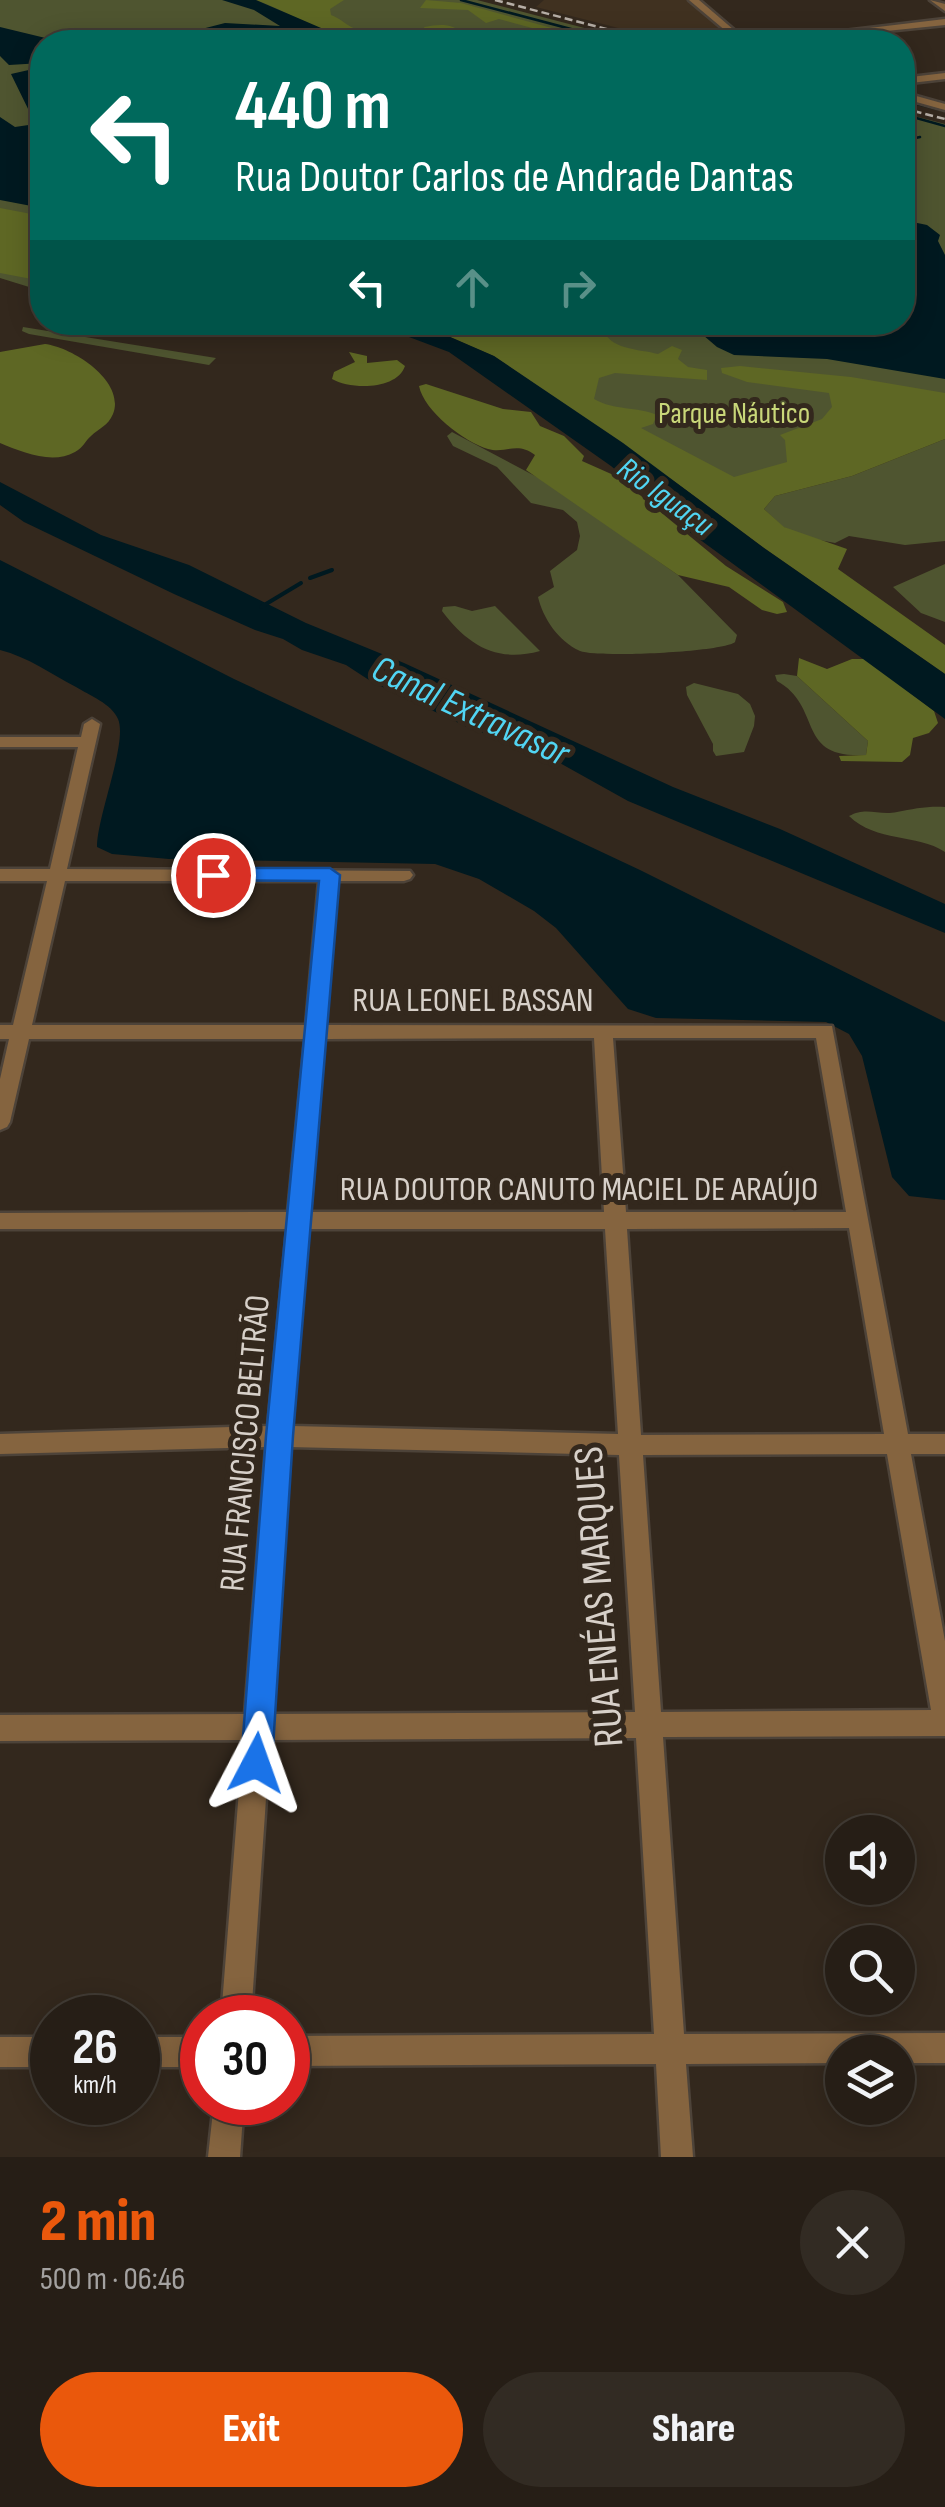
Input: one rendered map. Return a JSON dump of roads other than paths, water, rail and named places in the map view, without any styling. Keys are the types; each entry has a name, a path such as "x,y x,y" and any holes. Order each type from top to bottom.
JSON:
{"street":[{"path":"693,0 729,30"},
{"path":"934,0 945,8"},
{"path":"870,30 945,22"},
{"path":"915,79 945,76"},
{"path":"915,99 945,107"},
{"path":"0,742 90,733 57,875 10,1032 0,1122"},
{"path":"0,875 404,875"},
{"name":"RUA FRANCISCO BELTRÃO","path":"238,1995 280,1436 330,875"},
{"name":"RUA ENÉAS MARQUES","path":"603,1031 676,2157"},
{"name":"RUA LEONEL BASSAN","path":"10,1032 825,1031 858,1220"},
{"path":"858,1220 945,1714"},
{"name":"RUA DOUTOR CANUTO MACIEL DE ARAÚJO","path":"0,1221 858,1220"},
{"path":"0,1444 280,1436 630,1445 945,1444"},
{"path":"0,1728 945,1723"},
{"path":"310,2051 945,2048"},
{"path":"0,2052 30,2052"},
{"path":"224,2157 226,2125"}],"water":[{"path":"222,0 256,0 326,30 198,30 225,23 280,26 254,10"},
{"path":"0,27 30,34 30,64 9,65 0,56"},
{"path":"30,70 30,113 11,74"},
{"path":"0,117 15,127 30,125 30,206 0,200"},
{"path":"915,222 927,225 940,235 938,241 945,255 945,379 827,359 734,355 703,335 915,335"},
{"name":"Rio Iguaçu","path":"404,335 446,335 494,356 623,443 764,548 945,674 945,719 684,528 611,466 449,352"},
{"name":"Canal Extravasor","path":"0,482 101,535 189,565 306,623 945,904 945,933 628,801 558,762 465,726 372,682 346,665 174,594 24,522 0,505"},
{"path":"0,560 234,679 640,870 945,1022 945,1200 909,1196 892,1177 862,1056 849,1034 826,1022 656,1018 628,1009 556,928 534,911 479,879 435,864 169,859 112,854 97,847 119,744 118,719 93,697 30,661 0,650"}],"waterway":[{"path":"461,0 575,30"},
{"path":"915,103 945,111"},
{"path":"915,118 945,126"},
{"path":"915,138 920,137"},
{"path":"310,578 332,570"},
{"path":"261,607 301,583"}],"railway":[{"path":"495,0 610,30"},
{"path":"915,111 945,119"}],"park label":[{"name":"Parque Náutico","path":"734,413"}]}
